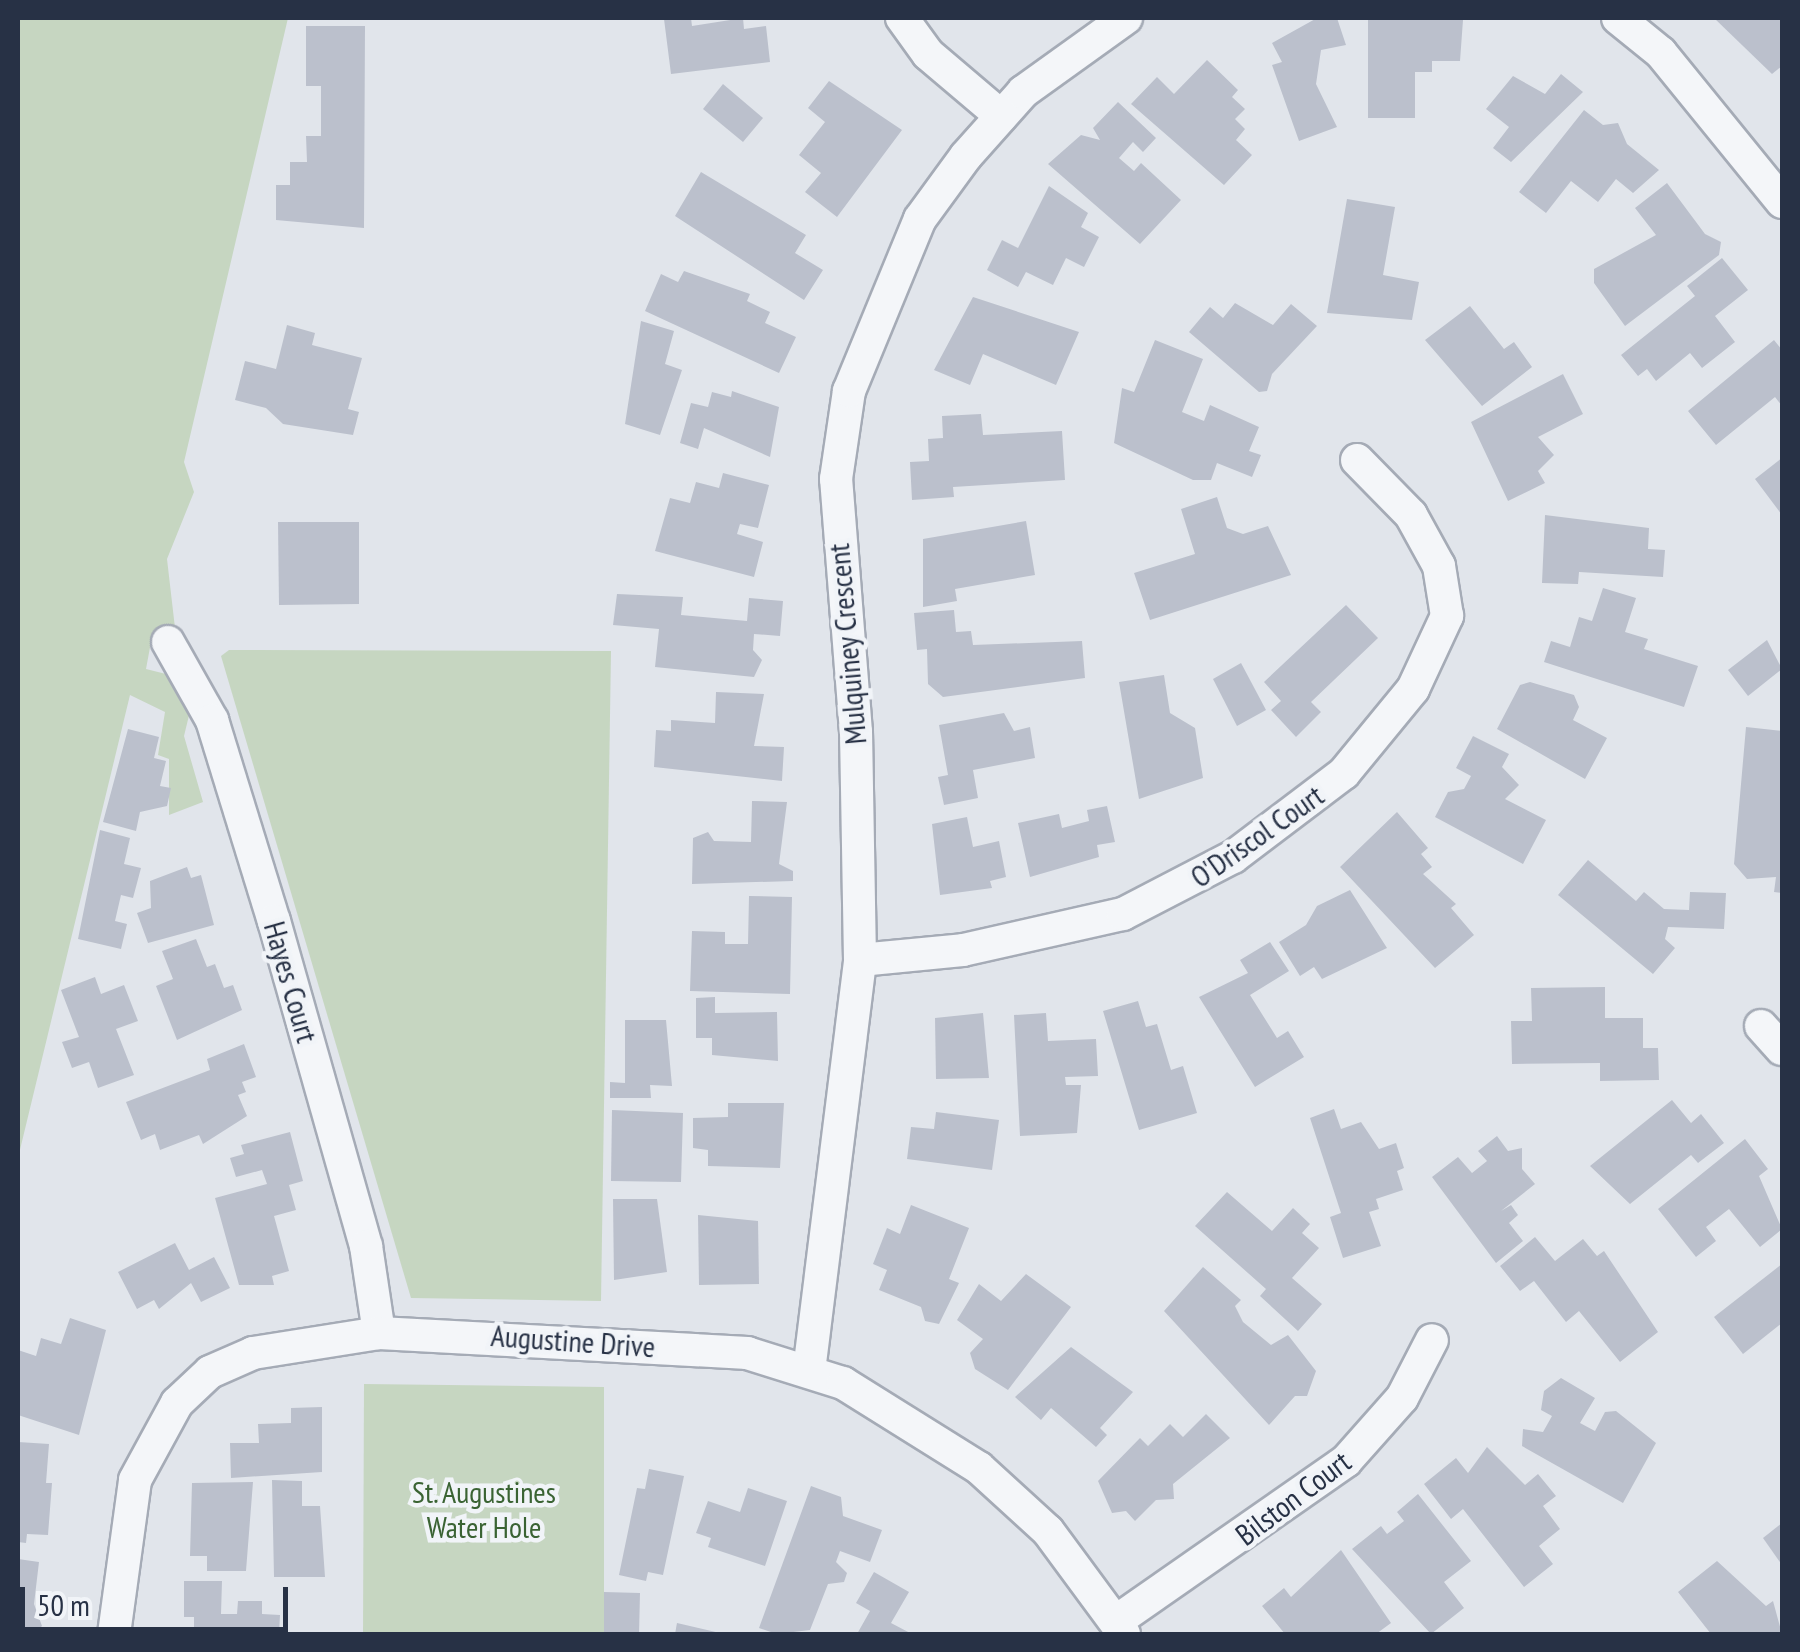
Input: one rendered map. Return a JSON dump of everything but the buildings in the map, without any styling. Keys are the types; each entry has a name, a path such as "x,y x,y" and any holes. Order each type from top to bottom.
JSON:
{"street":[{"path":"902,18 928,54 1001,116"},
{"name":"Mulquiney Crescent","path":"809,1371 860,960 856,732 837,515 848,391 920,219 1001,116 1126,18"},
{"path":"1618,18 1661,52 1782,202"},
{"name":"O'Driscol Court","path":"860,960 962,950 1123,914 1234,857 1344,773 1412,690 1447,616 1439,566 1412,515 1357,460"},
{"name":"Hayes Court","path":"168,642 212,720 274,920 366,1246 380,1333"},
{"name":"Augustine Drive","path":"114,1634 135,1480 176,1404 210,1372 253,1353 380,1333 748,1354 809,1371 912,1420 979,1468 1048,1531 1121,1627"},
{"name":"Bilston Court","path":"1121,1627 1346,1462 1402,1398 1432,1340"}],"green space":[{"path":"18,18 288,18 184,462 194,492 167,559 175,628 151,642 146,669 170,675 193,699 184,736 203,802 169,815 169,759 158,755 165,712 130,695 18,1158"},
{"path":"229,650 611,651 601,1301 411,1298 221,656"},
{"name":"St. Augustines Water Hole","path":"364,1384 604,1387 604,1634 363,1634"}]}
